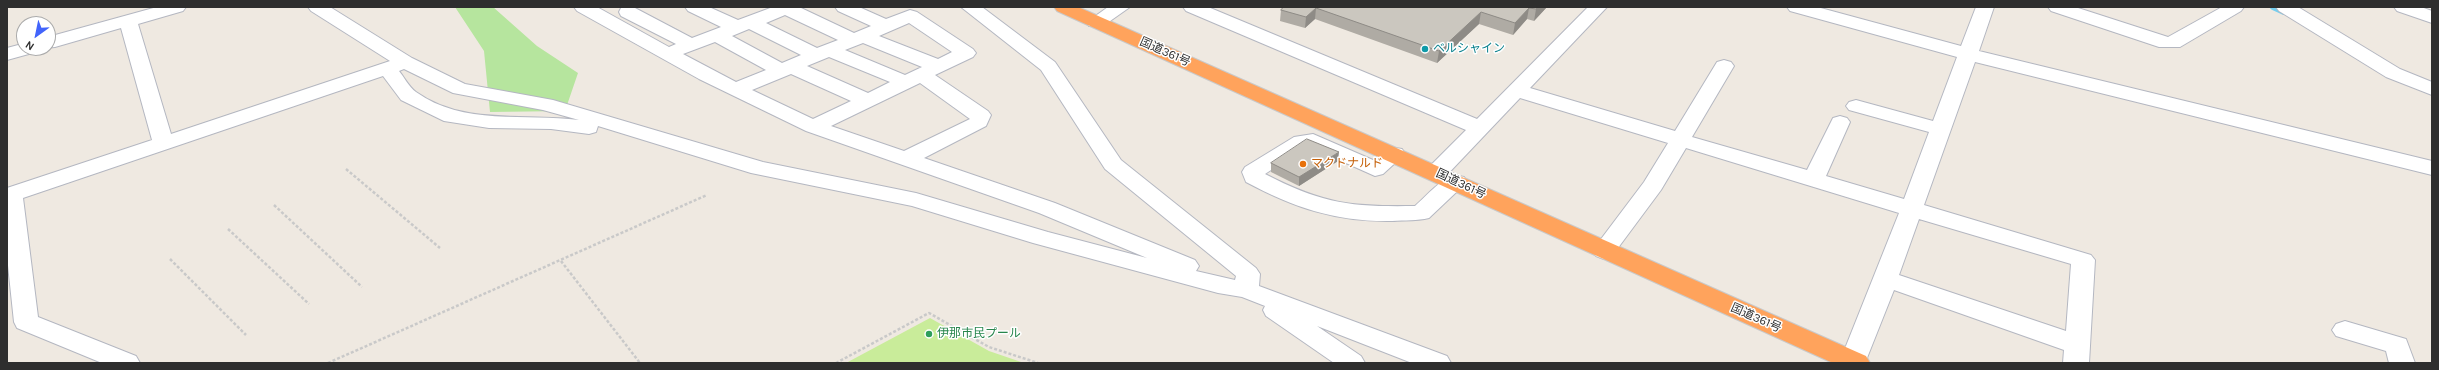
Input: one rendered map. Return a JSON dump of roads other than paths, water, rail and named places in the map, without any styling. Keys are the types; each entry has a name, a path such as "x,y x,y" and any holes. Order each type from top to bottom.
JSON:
{"highway":[{"name":"国道361号","path":"1063,7 1394,154 1855,362"}],"street":[{"path":"56,41 177,7"},
{"path":"317,7 396,65 460,89 546,104 620,125 758,168 916,200 1041,238 1218,285 1246,290 1438,363"},
{"path":"583,7 667,54 743,86 906,159 1054,211 1180,262 1218,285"},
{"path":"694,7 822,52 922,74"},
{"path":"844,7 884,25"},
{"path":"970,7 1048,66 1113,164 1248,274 1246,290"},
{"path":"1096,22 1121,7"},
{"path":"1192,7 1480,128"},
{"path":"1436,173 1598,7"},
{"path":"1796,7 1967,54 2432,168"},
{"path":"1855,362 1985,7"},
{"path":"2057,7 2173,43 2235,7"},
{"path":"2286,7 2393,73 2432,89"},
{"path":"2403,7 2432,17"},
{"path":"605,19 635,9 692,45"},
{"path":"667,54 746,25 781,9 857,38 922,74 981,115 979,122 906,159"},
{"path":"743,86 857,38 884,25 910,16 966,53 869,101 822,122"},
{"path":"128,20 164,144"},
{"path":"718,36 785,68 869,101"},
{"path":"396,65 408,96 451,118 489,122 551,123 593,129 620,125"},
{"path":"127,363 26,322 9,196 396,65"},
{"path":"1604,250 1653,185 1724,66"},
{"path":"1517,91 2083,260 2077,354 1886,279"},
{"path":"1856,106 1940,129"},
{"path":"1814,179 1840,122"},
{"path":"1394,154 1375,170 1313,140 1302,141 1253,172 1254,177 1290,196 1330,208 1364,214 1421,213 1456,182"},
{"path":"1246,290 1352,363"},
{"path":"2344,330 2398,345 2402,363"}],"waterway":[{"path":"2273,7 2284,12"}],"place":[{"name":"ベルシャイン","path":"1425,49"},
{"name":"マクドナルド","path":"1303,164"},
{"name":"伊那市民プール","path":"929,334"}]}
